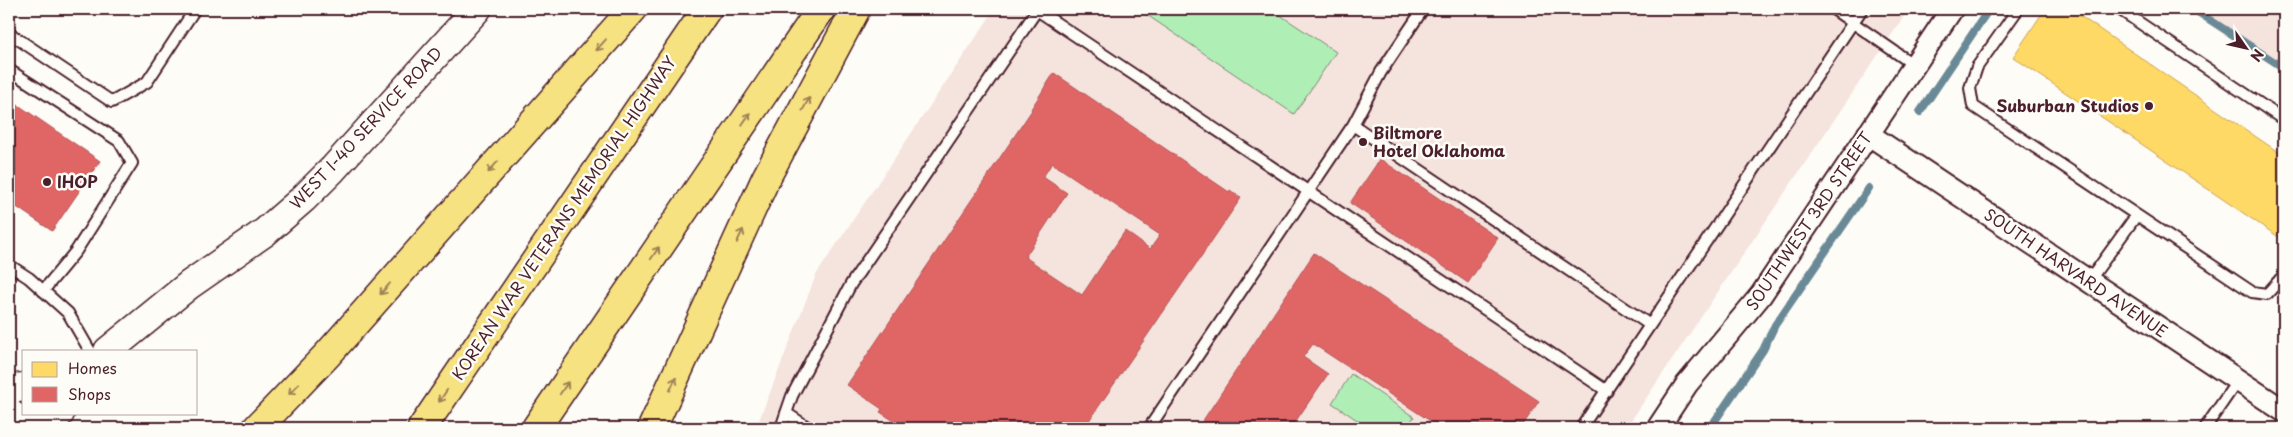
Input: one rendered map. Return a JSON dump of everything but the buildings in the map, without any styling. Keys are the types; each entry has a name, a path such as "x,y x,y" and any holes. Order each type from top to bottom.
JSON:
{"highway":[{"path":"257,428 328,354 633,9"},
{"name":"KOREAN WAR VETERANS MEMORIAL HIGHWAY","path":"422,428 707,9"},
{"path":"536,428 821,9"},
{"path":"652,428 766,178 856,9"}],"street":[{"name":"WEST I-40 SERVICE ROAD","path":"109,350 189,284 265,232 303,199 333,169 477,9"},
{"name":"SOUTHWEST 3RD STREET","path":"1658,428 1687,384 1762,295 1952,9"},
{"name":"SOUTH HARVARD AVENUE","path":"1868,134 2284,411"},
{"path":"9,389 22,386"},
{"path":"9,413 31,428"},
{"path":"41,428 59,414"}],"lane":[{"path":"9,33 112,102 147,82 195,9"},
{"path":"1149,428 1353,125 1381,72 1423,9"},
{"path":"1833,9 1914,65"},
{"path":"1585,427 1606,391 1862,9"},
{"path":"2018,9 1978,68 1970,88 1973,106 2252,292 2267,294 2284,275"},
{"path":"2119,9 2284,120"},
{"path":"781,428 792,396 851,284 1036,10 1606,391"},
{"path":"9,70 120,141 132,164 76,250 43,290"},
{"path":"1353,125 1650,325"},
{"path":"2089,281 2136,216"},
{"path":"9,265 29,278 68,313 89,350"},
{"path":"2205,428 2238,380"},
{"path":"786,413 808,428"}],"shaded area":[{"name":"Biltmore Hotel Oklahoma","path":"995,9 1909,9 1626,428 756,428 816,275"},
{"path":"2200,9 2284,9 2284,64"}],"green space":[{"path":"1138,9 1271,9 1336,52 1294,114"},
{"path":"1351,374 1414,417 1406,428 1369,428 1332,403"}],"waterway":[{"path":"1920,112 1989,9"},
{"path":"2193,9 2284,68"},
{"path":"1710,428 1763,350 1775,325 1869,188"}],"place":[{"name":"Suburban Studios","path":"2149,106"},
{"name":"Biltmore Hotel Oklahoma","path":"1363,142"},
{"name":"IHOP","path":"47,182"}]}
